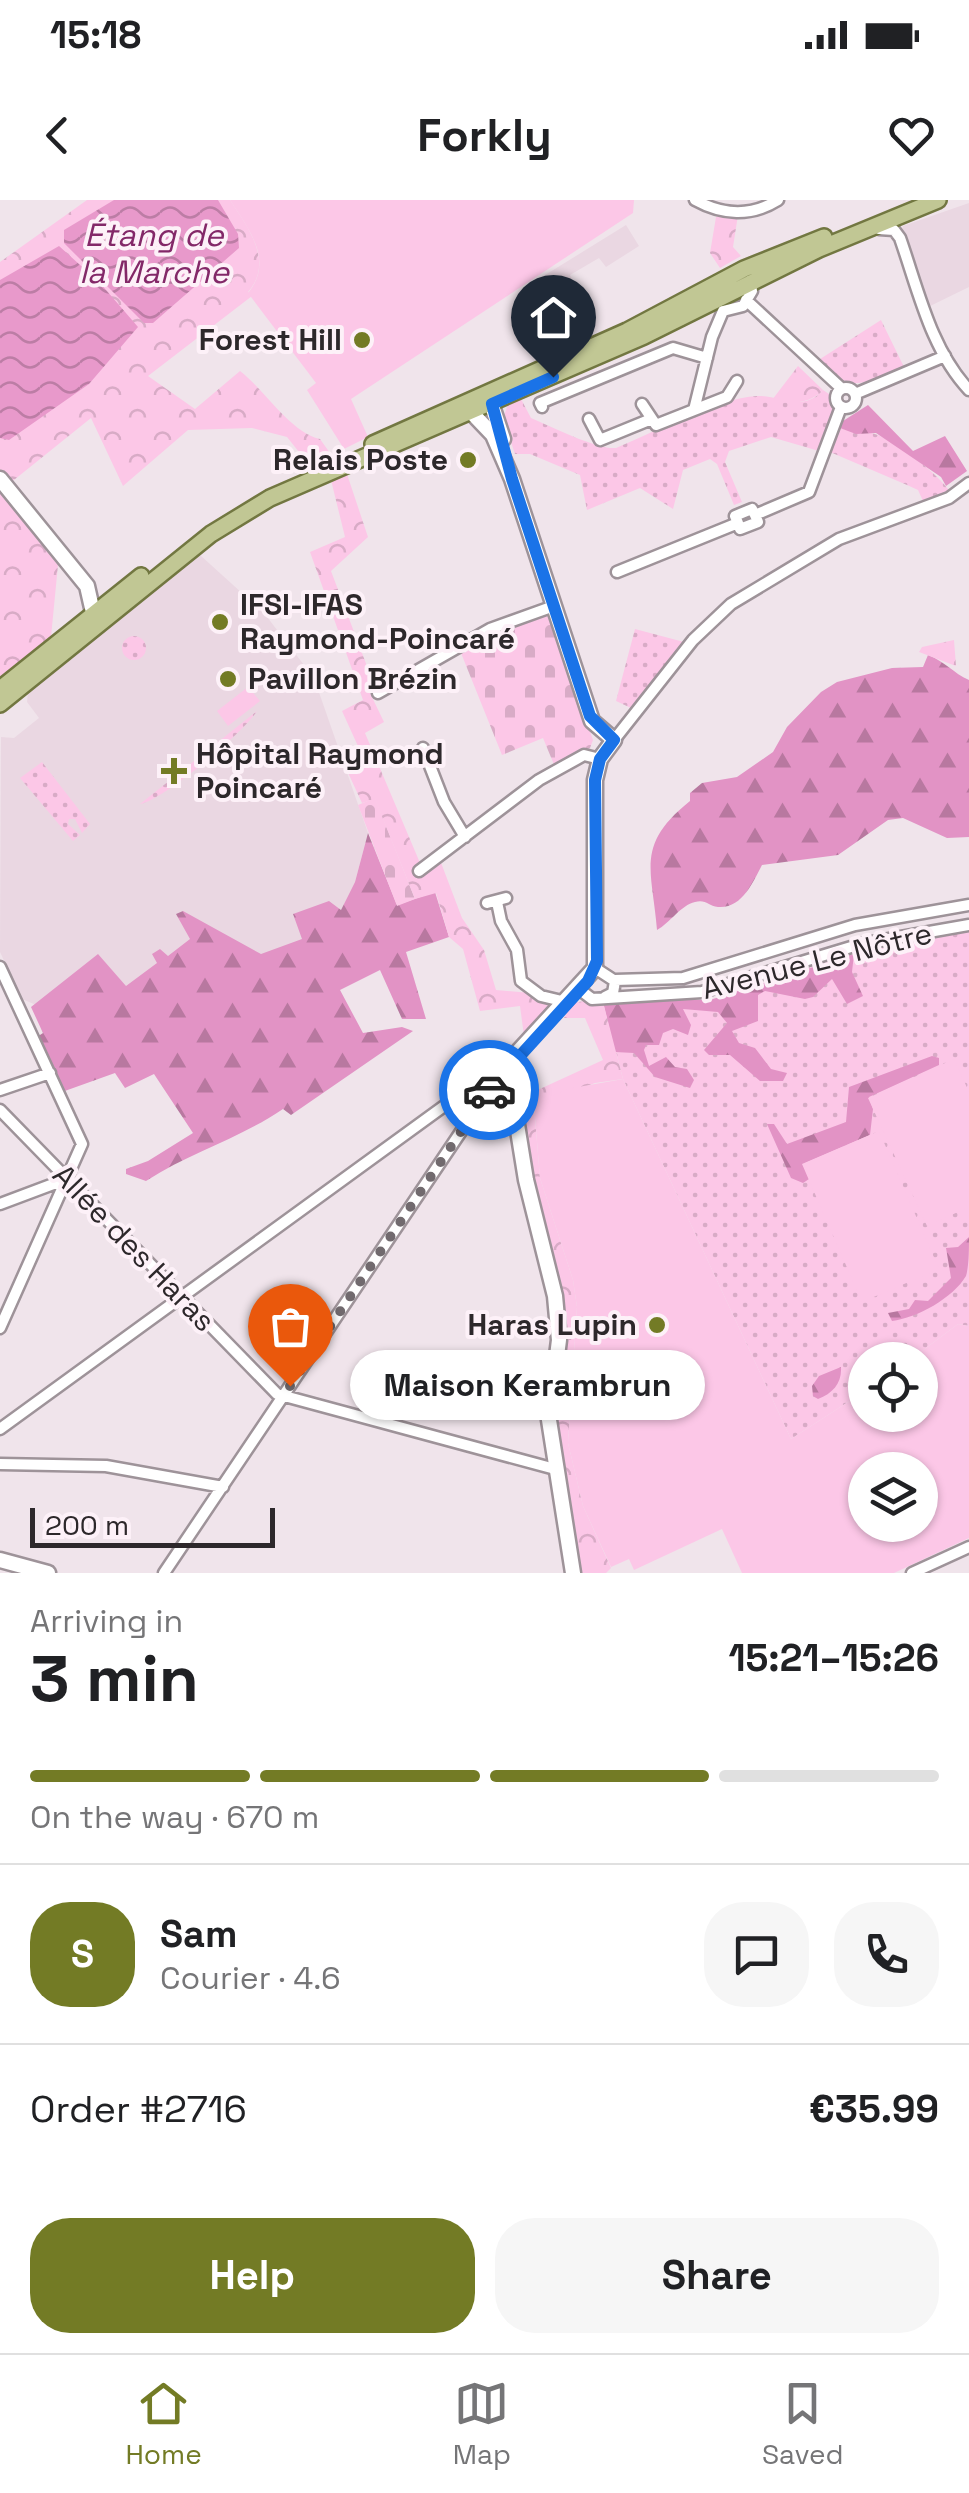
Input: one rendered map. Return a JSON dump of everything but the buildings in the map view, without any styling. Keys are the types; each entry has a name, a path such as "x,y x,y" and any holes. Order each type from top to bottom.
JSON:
{"main road":[{"path":"0,704 100,602 247,511 438,428 627,331 746,287 857,232 938,200"},
{"path":"0,688 100,602 220,516 285,480 482,407 718,307 784,251 856,225 876,224"}],"street":[{"path":"695,200 720,212 738,213 778,200"},
{"path":"857,232 884,228 894,230 900,238 945,356 969,390"},
{"path":"694,410 716,332 718,307 746,287 809,362 839,390 855,394 945,356"},
{"path":"542,406 540,403 674,348 708,355"},
{"path":"589,419 600,440 649,420 662,425 726,397 737,381"},
{"path":"617,572 738,523 740,529 758,522 755,515 809,492 841,407 839,390"},
{"path":"841,407 854,404 855,394"},
{"path":"642,404 649,420"},
{"path":"482,407 512,479"},
{"path":"482,407 512,479 592,721 614,740"},
{"path":"0,479 100,602"},
{"path":"164,1573 491,1087 595,968 595,780 600,759 614,740 693,640 731,604 839,539 943,500 969,482"},
{"path":"378,693 490,629 554,606"},
{"path":"423,748 444,802 466,837"},
{"path":"419,871 544,776 584,755 600,759"},
{"path":"497,901 501,921 517,950 522,981 536,994 566,1002"},
{"name":"Avenue Le Nôtre","path":"615,980 683,978 855,925 969,905"},
{"name":"Avenue Le Nôtre","path":"579,990 592,999 702,992 861,944 969,925"},
{"path":"0,967 82,1144 0,1328"},
{"path":"595,968 615,980 613,992 604,998"},
{"path":"511,1064 526,1180 556,1307 559,1340 549,1420 573,1573"},
{"path":"0,1090 50,1073"},
{"path":"0,1428 462,1093 480,1083 491,1087"},
{"name":"Allée des Haras","path":"0,1110 283,1396 555,1469"},
{"path":"0,1204 66,1178"},
{"path":"0,1464 106,1466 222,1488"},
{"path":"912,1573 969,1547"},
{"path":"0,1560 48,1573"}],"shaded area":[{"path":"969,203 969,287 924,309 900,238 903,226"},
{"path":"626,225 639,246 606,267 599,258 570,275 575,285 547,305 535,295 529,285"},
{"name":"Hôpital Raymond Poincaré","path":"200,555 264,613 314,678 368,833 355,882 330,932 260,959 36,1005 22,999 0,952 1,737 14,738 39,718 27,702 28,693"}],"green space":[{"path":"87,200 230,200 251,234 259,257 259,269 248,292 252,296 148,376 195,409 240,371 288,420 320,439 330,453 307,462 287,437 252,428 188,430 123,486 91,418 9,484 0,472 0,262"},
{"name":"Forest Hill","path":"230,200 634,200 633,213 351,399 368,437 344,449 307,390 316,383 248,293 256,281 259,258 251,235"},
{"path":"738,215 733,247 741,256 720,268 710,253 716,217"},
{"path":"881,320 904,367 858,383 838,379 817,361"},
{"path":"798,366 823,390 799,402 772,400"},
{"path":"823,390 829,394 835,413 819,451 771,437 729,451 725,462 742,502 734,505 717,464 710,459 683,470 673,509 640,488 587,510 580,475 530,454 515,454 503,419 508,404 521,399 531,418 587,442 616,448 723,403 757,396 799,402"},
{"path":"868,405 913,451 945,436 967,471 946,486 941,477 876,433 856,434 840,428 843,421"},
{"path":"840,428 888,440 928,469 950,492 923,501 918,490 830,452"},
{"path":"347,474 368,537 331,571 376,690 370,693 384,722 365,733 423,870 440,860 462,918 484,950 496,990 531,993 550,1004 524,1036 520,1006 480,1011 463,949 449,937 436,893 415,899 375,799 362,803 344,764 362,755 342,711 363,700 310,552 345,537 331,480"},
{"path":"0,492 58,565 51,637 0,679"},
{"path":"548,613 593,740 590,748 555,767 543,738 502,755 461,653 491,635"},
{"path":"635,629 684,642 631,708 616,701"},
{"path":"134,636 146,648 134,660 122,648"},
{"path":"954,640 956,666 919,652 922,647"},
{"path":"928,655 969,680 969,837 947,838 903,818 888,820 838,855 762,865 746,893 734,904 718,907 695,902 657,930 651,874 654,845 661,831 690,801 690,793 702,783 737,777 773,752 787,727 821,692 837,682 892,668 923,667"},
{"path":"248,687 260,701 228,726 217,711"},
{"path":"257,711 203,764 167,791 140,804"},
{"path":"42,762 90,824 82,833 75,819 69,819 68,824 80,835 73,841 20,778"},
{"path":"375,798 415,899 397,906 358,805"},
{"path":"368,833 397,905 435,892 449,937 406,952 426,1019 402,1019 380,970 340,990 363,1033 402,1027 413,1031 291,1115 283,1109 146,1181 126,1174 126,1169 148,1161 193,1133 154,1074 125,1088 115,1073 62,1092 37,1037 43,1033 31,1007 98,954 126,986 157,963 152,954 160,949 168,956 190,939 176,914 183,911 261,954 302,939 293,914 329,901 341,910 355,882"},
{"path":"969,931 969,1326 958,1324 934,1342 848,1342 848,1402 791,1439 623,1079 602,998 710,1000 848,955"},
{"path":"854,954 852,972 863,996 847,1004 832,979 813,997 805,999 765,991 758,995 758,1021 732,1031 739,1043 755,1048 771,1069 787,1073 783,1081 760,1081 730,1055 709,1055 704,1050 727,1023 718,1012 683,1009 691,1025 688,1035 673,1029 663,1033 659,1045 646,1045 644,1050 649,1066 666,1057 675,1067 687,1069 694,1080 690,1088 655,1077 634,1053 615,1052 602,998 710,1000"},
{"path":"602,998 623,1079 595,1083 534,1106 540,1178 573,1280 577,1307 568,1443 583,1506 611,1568 606,1573 578,1573 553,1426 561,1351 530,1190 518,1099 603,1060 585,1018 564,1018 572,1003"},
{"path":"932,1056 939,1058 939,1065 869,1097 873,1109 870,1135 803,1164 809,1179 803,1183 791,1178 767,1124 774,1124 787,1144 846,1122 849,1087"},
{"path":"954,1059 969,1092 969,1207 927,1226 868,1098"},
{"name":"Haras Lupin","path":"623,1079 791,1439 848,1402 848,1432 938,1432 938,1342 934,1342 958,1324 969,1326 969,1538 894,1573 742,1573 722,1529 634,1570 629,1559 611,1567 583,1506 568,1443 577,1307 573,1280 540,1178 534,1105 567,1089"},
{"path":"879,1131 939,1269 862,1302 802,1164"},
{"path":"969,1237 967,1272 960,1284 934,1306 892,1321 888,1313 909,1309 915,1300 928,1301 951,1278 946,1248 958,1247"},
{"path":"841,1367 840,1378 832,1390 818,1399 813,1396 812,1386 819,1376"}],"water":[{"name":"Étang de la Marche","path":"114,200 218,200 238,234 239,248 153,323 144,323 64,243 64,230"},
{"name":"Étang de la Marche","path":"59,246 100,283 138,327 89,384 9,440 0,438 0,280"}],"way so far":[{"path":"290,1386 489,1090"}],"place":[{"name":"Forest Hill","path":"362,340"},
{"name":"Relais Poste","path":"468,460"},
{"name":"IFSI-IFAS Raymond-Poincaré","path":"220,622"},
{"name":"Pavillon Brézin","path":"228,679"},
{"name":"Hôpital Raymond Poincaré","path":"174,771"},
{"name":"Haras Lupin","path":"657,1325"},
{"name":"Maison Kerambrun","path":"290,1386"}],"route":[{"path":"489,1090 516,1054 588,981 597,961 595,780 600,759 614,740 590,716 512,479 492,404 553,377"}]}
